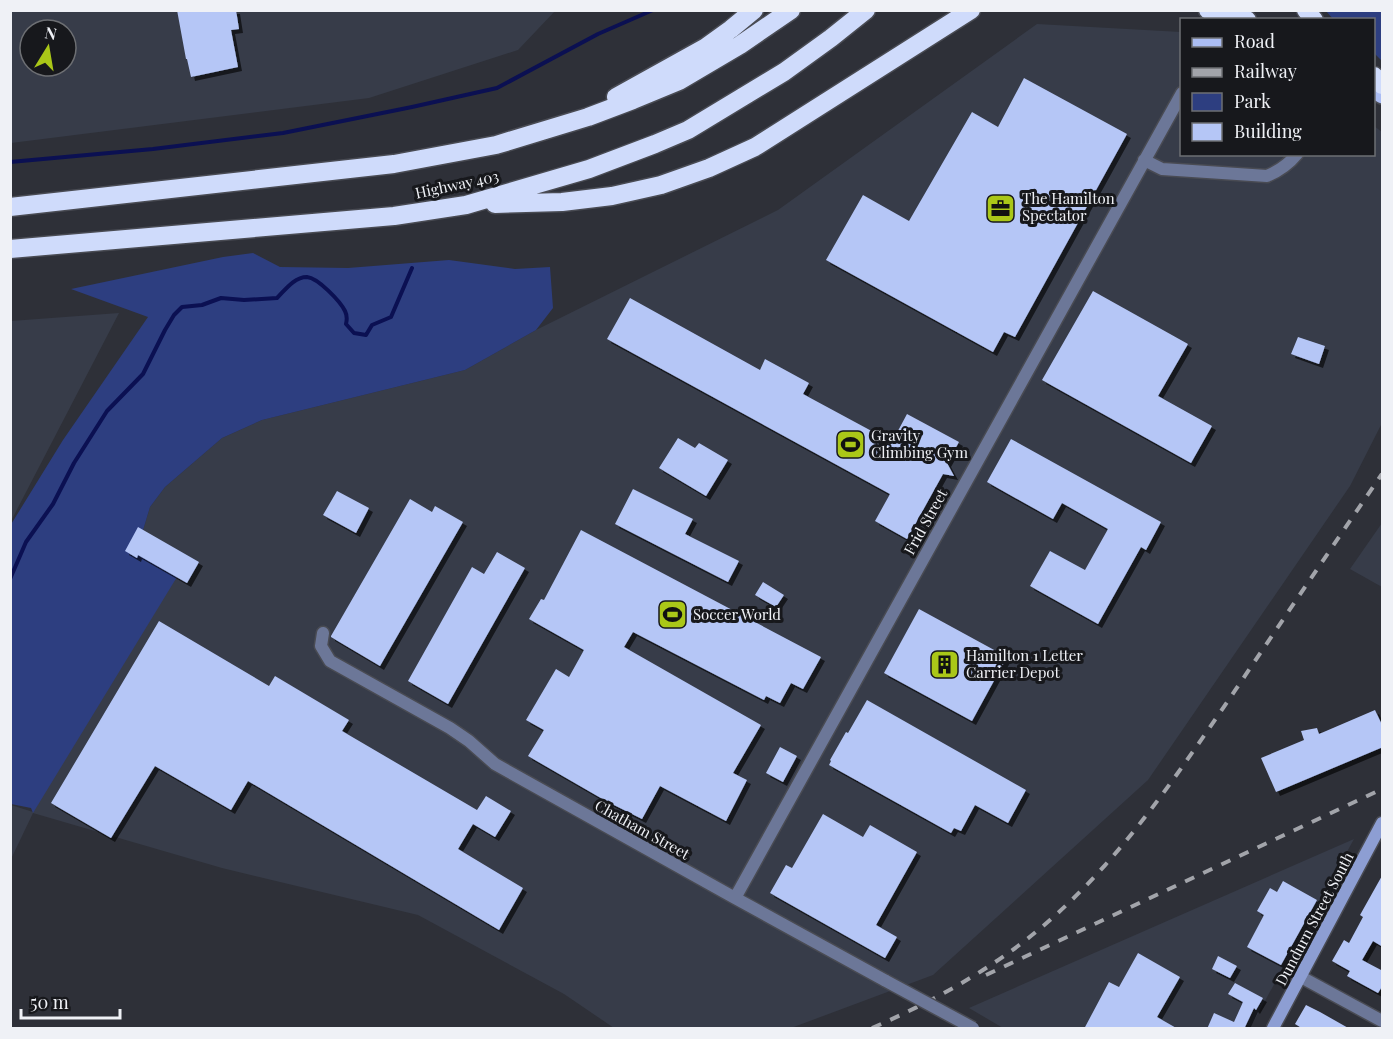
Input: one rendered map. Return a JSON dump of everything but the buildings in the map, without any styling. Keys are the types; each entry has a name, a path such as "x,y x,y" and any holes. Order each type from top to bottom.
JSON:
{"highway":[{"path":"588,117 620,95 706,47 754,10"},
{"name":"Highway 403","path":"10,207 394,164 496,145 588,117 679,81 740,45 791,10"},
{"name":"Highway 403","path":"10,249 394,216 466,205 589,169 688,130 784,72 866,10"},
{"path":"466,205 562,202 612,196 661,185 709,168 755,147 971,10"},
{"path":"1208,10 1240,18"}],"main road":[{"name":"Dundurn Street South","path":"1273,1029 1383,823"}],"street":[{"name":"Frid Street","path":"735,898 1180,97"},
{"path":"1144,160 1162,169 1266,176 1288,165 1295,156"},
{"name":"Chatham Street","path":"323,633 321,646 330,661 450,728 500,766 973,1029"},
{"path":"1301,977 1383,1021"}],"shaded area":[{"path":"10,11 555,11 518,50 369,98 11,143"},
{"path":"1037,24 1180,32 1180,156 1375,156 1375,127 1382,132 1382,423 1350,486 1148,780 933,975 791,1028 614,1028 564,994 418,915 222,868 33,813 11,859 11,805 33,812 138,547 150,507 165,487 222,438 262,420 465,370 536,330 778,210"},
{"path":"119,313 11,521 11,321"},
{"path":"1382,523 1382,587 1350,569"},
{"path":"1354,839 1250,1028 1003,1028 969,1008"}],"green space":[{"path":"1326,11 1382,11 1382,61 1375,54 1375,18 1332,18"},
{"path":"253,253 280,267 348,268 449,260 515,269 550,267 553,308 536,330 465,370 262,420 222,438 165,487 150,507 138,547 180,572 33,813 31,808 11,804 10,526 63,440 148,317 71,289 223,257"}],"waterway":[{"path":"10,162 153,149 283,133 497,88 598,34 653,10"},
{"path":"10,579 26,542 53,504 74,463 107,411 143,374 165,330 182,307 202,305 221,298 244,300 277,298 294,282 307,277 323,286 338,302 346,313 346,324 354,333 366,335 372,325 391,317 412,268"}],"railway":[{"path":"872,1028 943,994 988,967 1050,920 1102,869 1148,814 1191,755 1382,474"},
{"path":"986,975 1382,789"}],"place":[{"name":"The Hamilton Spectator","path":"1001,208"},
{"name":"Gravity Climbing Gym","path":"850,445"},
{"name":"Soccer World","path":"672,615"},
{"name":"Hamilton 1 Letter Carrier Depot","path":"945,665"}]}
